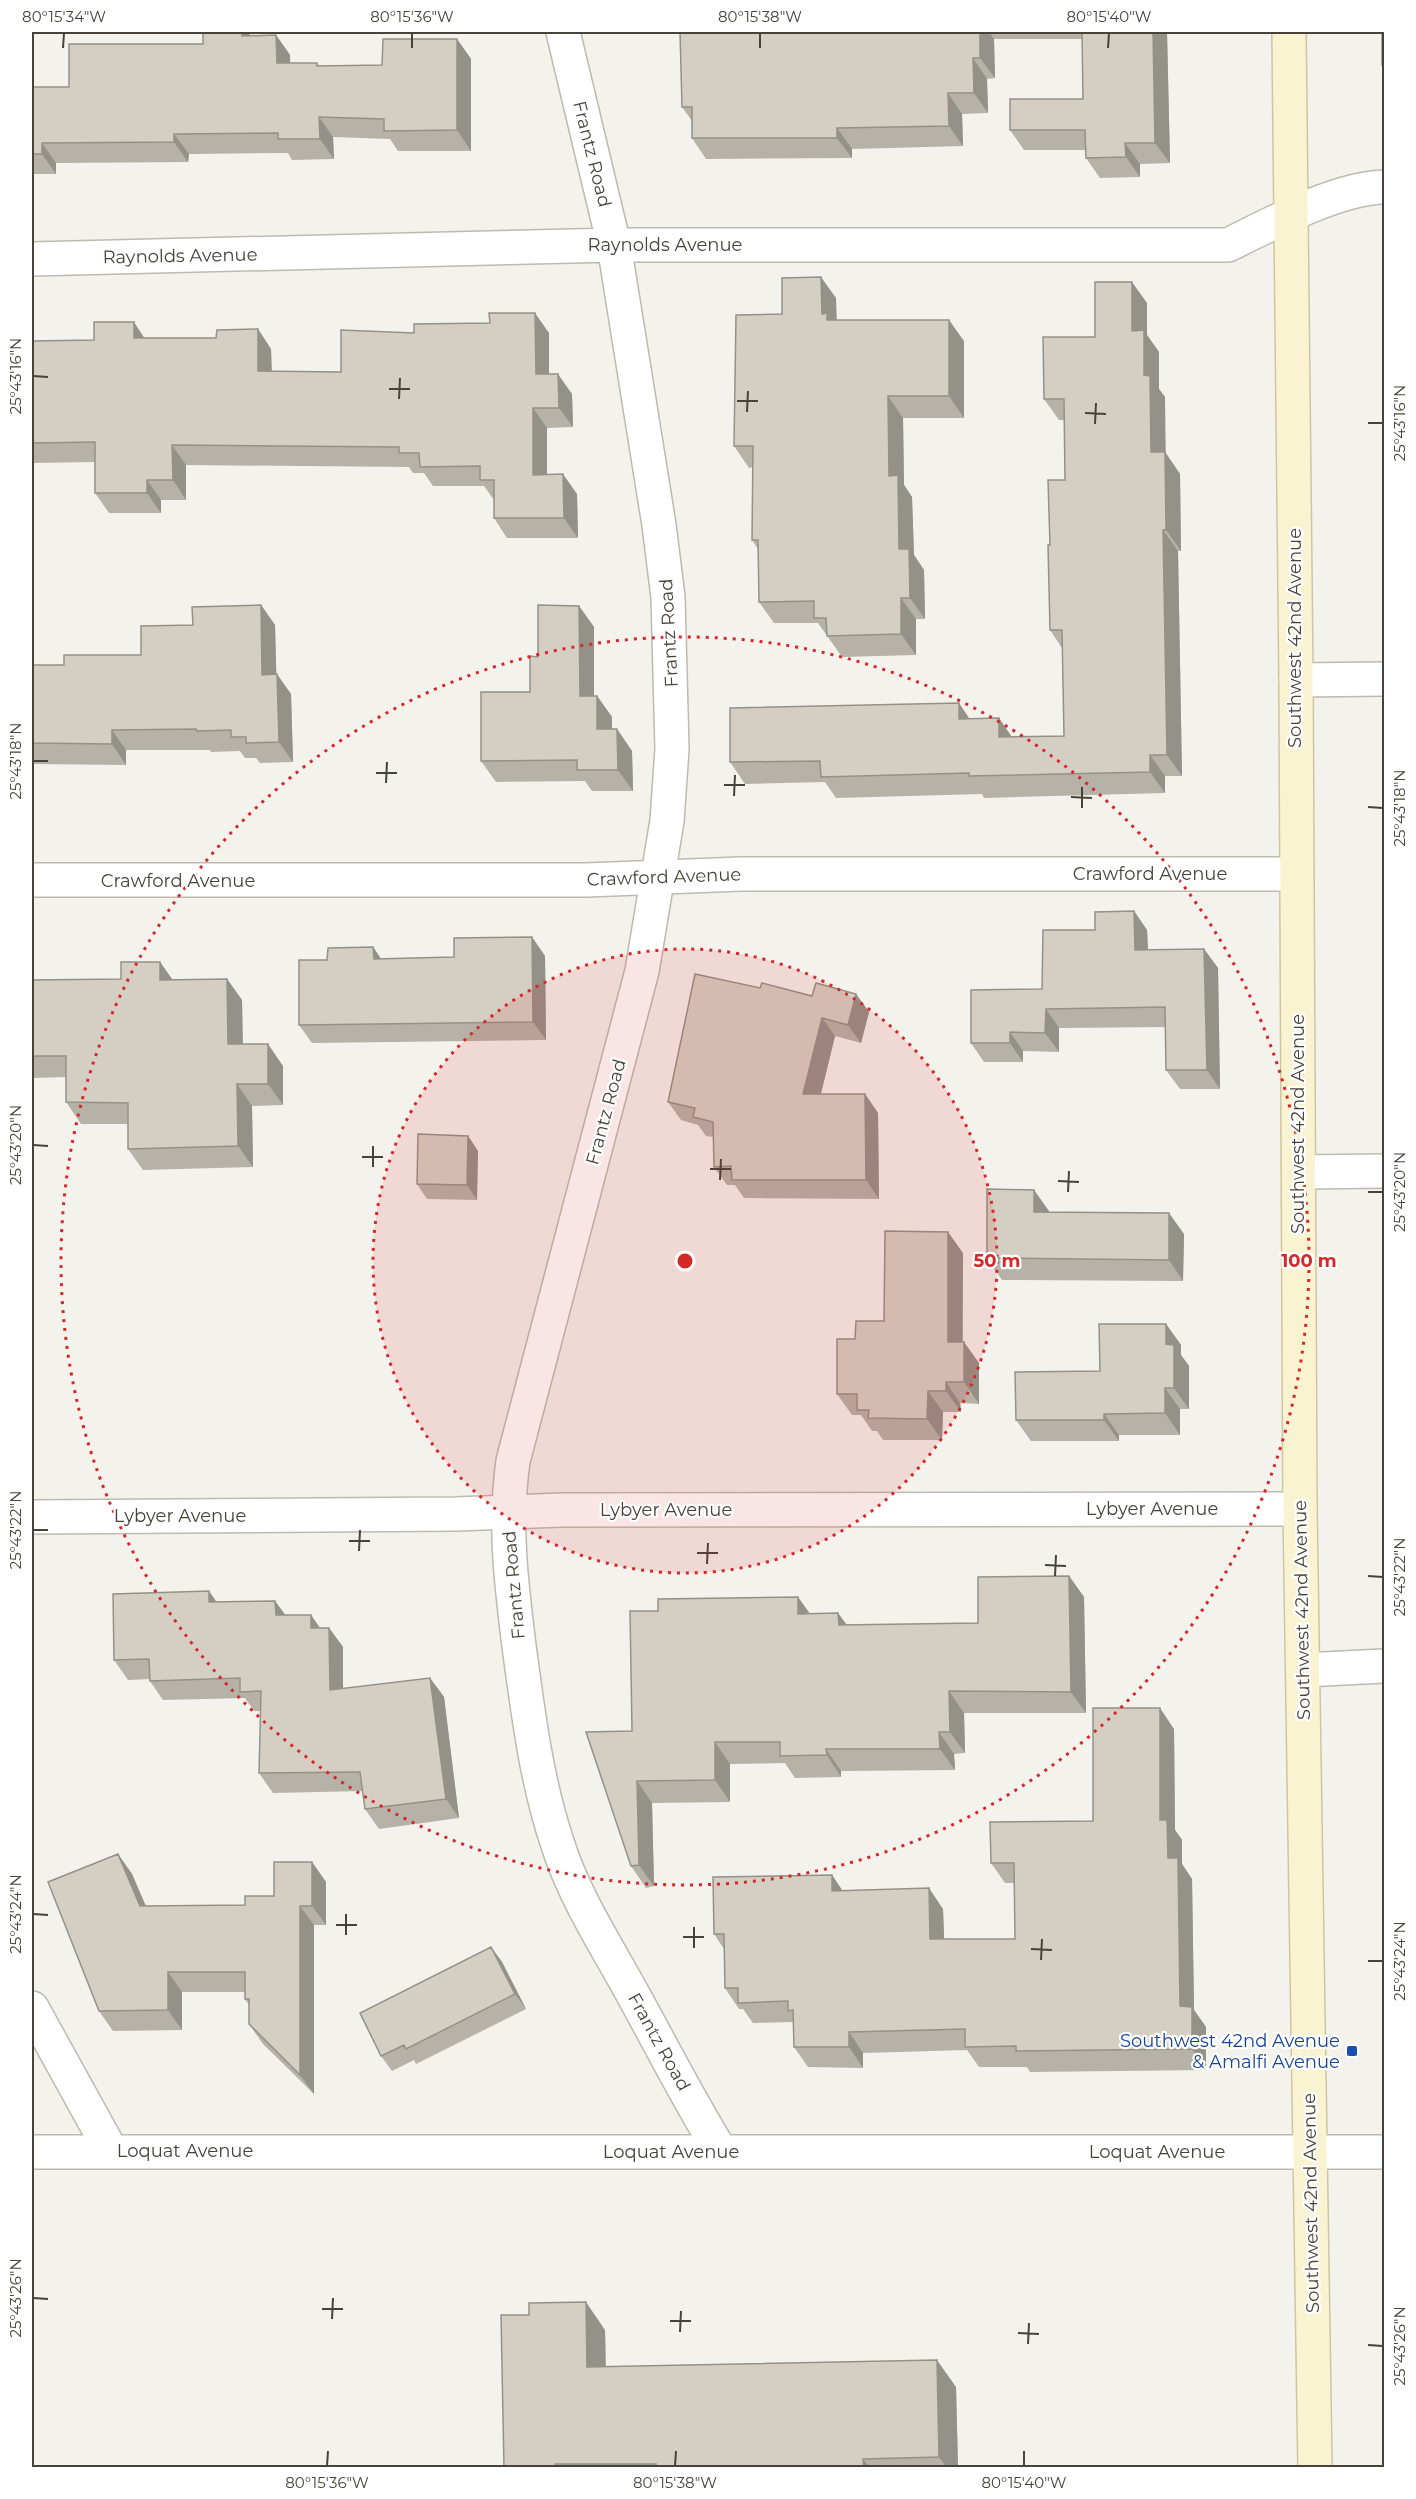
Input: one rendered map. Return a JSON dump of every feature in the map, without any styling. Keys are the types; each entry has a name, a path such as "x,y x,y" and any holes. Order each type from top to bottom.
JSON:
{"main road":[{"name":"Southwest 42nd Avenue","path":"1289,32 1296,680 1300,1509 1315,2468"}],"street":[{"name":"Frantz Road","path":"562,32 614,245 654,492 668,597 672,748 667,821 642,971 519,1437 510,1483 508,1565 530,1728 538,1770 558,1845 601,1936 700,2119 721,2152"},
{"name":"Raynolds Avenue","path":"32,259 614,245 1228,245 1292,213 1369,188 1384,187"},
{"path":"1296,680 1384,679"},
{"name":"Crawford Avenue","path":"32,880 550,881 741,874 1296,874"},
{"path":"1299,1172 1384,1171"},
{"name":"Lybyer Avenue","path":"32,1517 562,1510 1300,1509"},
{"path":"1303,1670 1384,1666"},
{"path":"32,2008 111,2151"},
{"name":"Loquat Avenue","path":"32,2152 1384,2152"}],"building":[{"path":"203,32 242,32 242,36 276,35 277,63 317,63 317,66 382,65 383,39 457,39 457,130 384,131 384,119 319,117 320,139 278,139 278,133 174,134 174,142 42,143 42,154 32,154 32,87 69,87 69,44 203,44"},
{"path":"680,32 980,32 980,58 973,58 974,93 948,93 949,126 837,128 837,138 692,138 692,107 682,107"},
{"path":"1082,32 1153,32 1155,143 1125,143 1126,157 1086,158 1085,130 1010,130 1010,99 1083,99"},
{"path":"1382,32 1384,32 1384,65 1382,65"},
{"path":"821,277 822,314 827,313 827,320 949,320 949,396 888,396 889,476 898,475 899,549 909,549 910,598 901,598 901,634 827,636 826,618 814,618 814,601 759,602 758,540 752,540 753,446 734,446 736,315 782,314 782,278"},
{"path":"1095,282 1132,282 1132,331 1144,330 1144,375 1150,376 1151,452 1165,452 1166,530 1163,530 1167,755 1150,755 1150,772 969,776 969,773 821,777 820,761 730,762 730,708 959,703 959,719 999,718 999,737 1064,736 1062,630 1050,630 1048,480 1065,480 1064,399 1044,399 1043,337 1095,337"},
{"path":"489,313 535,313 536,374 558,374 559,408 533,408 533,475 563,474 564,518 494,518 494,480 480,480 480,466 420,467 419,453 399,453 399,447 172,445 173,480 147,480 147,493 95,493 95,442 32,443 32,341 94,340 94,322 134,322 134,338 216,338 217,330 258,329 258,371 341,372 341,330 414,333 414,324 490,323"},
{"path":"261,605 262,675 277,674 279,742 246,743 246,737 231,737 231,730 197,731 196,729 112,730 112,744 32,743 32,665 64,665 64,655 141,655 141,626 193,625 192,607"},
{"path":"538,605 579,606 580,696 597,696 597,729 617,729 618,770 577,770 577,760 481,761 481,692 530,692 530,656 538,657"},
{"path":"1134,911 1135,950 1204,949 1207,1070 1166,1070 1165,1007 1046,1009 1045,1033 1010,1032 1010,1043 971,1043 971,990 1042,989 1043,930 1095,930 1095,912"},
{"path":"532,937 533,1022 299,1025 299,960 327,960 328,948 373,947 374,959 454,957 454,938"},
{"path":"121,962 160,962 160,980 227,979 228,1044 268,1044 268,1084 237,1084 238,1146 128,1149 128,1103 66,1102 66,1056 32,1056 32,980 121,979"},
{"path":"695,974 760,988 762,983 812,996 816,983 856,994 848,1025 822,1018 803,1094 865,1094 866,1180 732,1180 731,1166 714,1167 713,1122 693,1117 695,1108 668,1102"},
{"path":"418,1134 468,1136 467,1185 417,1184"},
{"path":"987,1189 1034,1190 1034,1212 1169,1213 1169,1260 987,1258"},
{"path":"885,1231 948,1232 948,1342 964,1342 964,1382 946,1382 946,1391 928,1391 927,1419 868,1418 869,1410 857,1410 857,1394 837,1394 837,1339 855,1339 856,1321 884,1321"},
{"path":"1099,1324 1166,1324 1166,1344 1174,1345 1174,1388 1165,1388 1165,1413 1104,1414 1104,1420 1016,1420 1015,1372 1100,1371"},
{"path":"1069,1576 1071,1692 949,1691 950,1732 939,1732 940,1749 826,1749 827,1755 780,1756 780,1742 715,1742 715,1780 637,1781 639,1865 631,1866 586,1732 632,1731 630,1611 658,1611 658,1599 798,1597 798,1614 838,1613 839,1625 978,1623 978,1577"},
{"path":"209,1591 209,1602 275,1601 276,1615 311,1615 311,1628 329,1628 330,1690 430,1678 446,1799 365,1809 360,1772 259,1773 261,1691 240,1692 240,1678 150,1681 149,1659 114,1660 113,1594"},
{"path":"1093,1708 1160,1708 1160,1820 1167,1820 1168,1858 1178,1858 1180,2006 1192,2007 1192,2049 1016,2051 1016,2046 965,2047 965,2029 849,2032 849,2047 794,2047 793,2010 788,2011 788,2001 738,2003 738,1988 725,1988 724,1934 714,1934 713,1877 832,1875 832,1891 929,1888 930,1939 1015,1939 1014,1863 991,1863 990,1822 1093,1821"},
{"path":"118,1854 140,1906 245,1905 245,1896 274,1896 274,1862 312,1862 312,1906 300,1906 300,2075 249,2024 249,1999 245,1999 245,1972 168,1972 168,2010 99,2011 48,1882"},
{"path":"491,1947 515,1994 406,2049 404,2045 381,2056 360,2013"},
{"path":"586,2302 587,2367 937,2360 939,2457 863,2459 864,2468 656,2468 656,2464 555,2464 555,2468 504,2468 501,2315 529,2315 529,2303"}],"place":[{"name":"Southwest 42nd Avenue & Amalfi Avenue","path":"1352,2051"}]}
